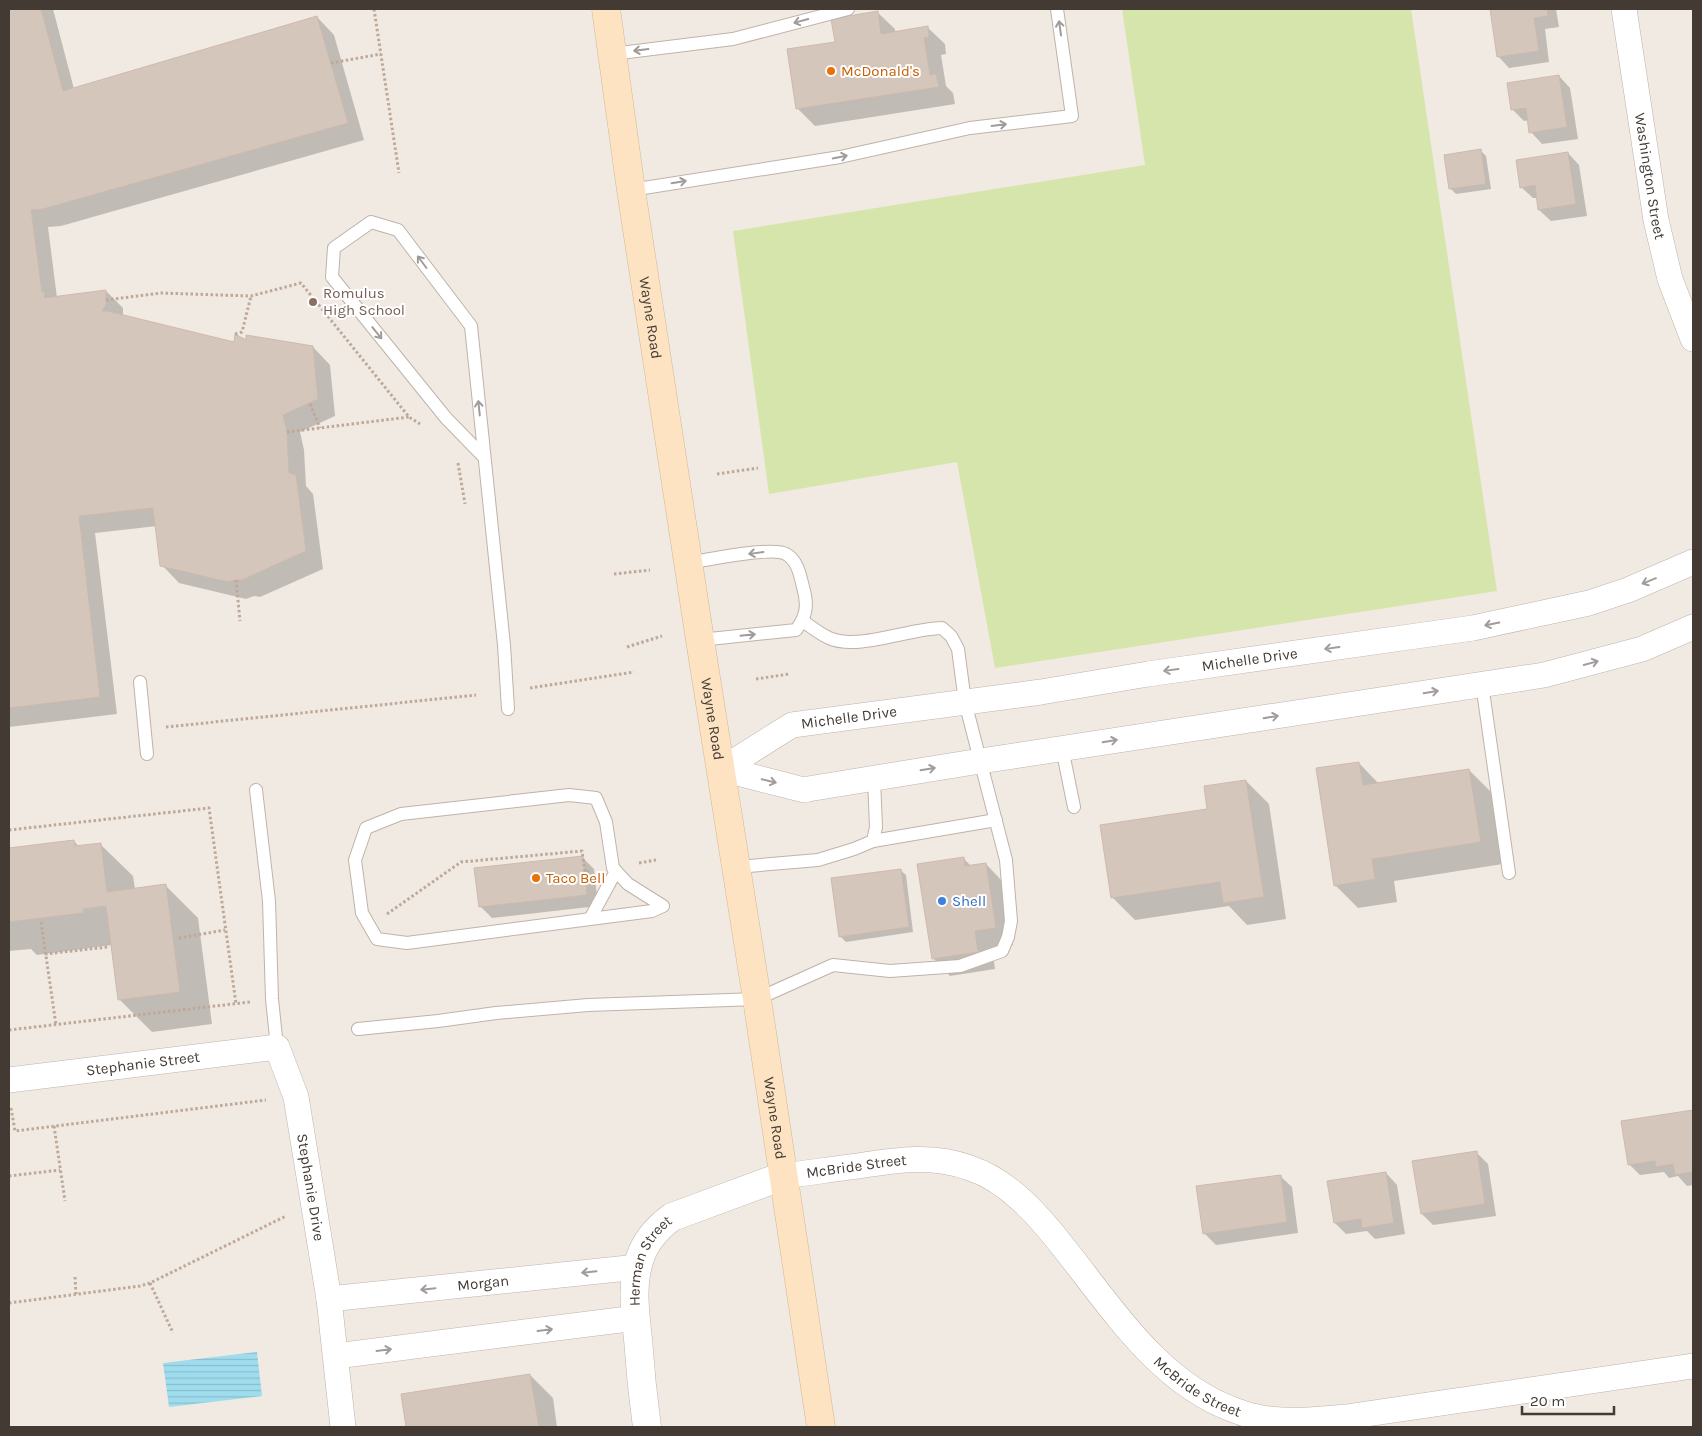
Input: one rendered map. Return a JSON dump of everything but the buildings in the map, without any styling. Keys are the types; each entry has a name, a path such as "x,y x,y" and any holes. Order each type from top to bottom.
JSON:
{"main road":[{"name":"Wayne Road","path":"606,9 631,190 700,640 758,999 821,1427"}],"street":[{"name":"Washington Street","path":"1624,9 1656,220 1670,279 1693,339"},
{"name":"Michelle Drive","path":"722,769 792,725 1041,692 1148,674 1473,628 1589,603 1628,590 1693,562"},
{"path":"722,769 804,790 1062,748 1544,675 1642,649 1693,627"},
{"name":"Stephanie Street","path":"10,1092 277,1047"},
{"name":"Stephanie Drive","path":"277,1047 296,1097 329,1299 343,1427"},
{"name":"McBride Street","path":"783,1176 909,1159 942,1160 970,1168 994,1179 1017,1197 1050,1229 1137,1339 1169,1372 1193,1390 1217,1404 1252,1416 1307,1420 1346,1416 1693,1366"},
{"name":"Herman Street","path":"647,1427 642,1393 634,1297 635,1279 640,1258 649,1239 660,1226 672,1217 783,1176"},
{"name":"Morgan","path":"329,1299 638,1267"},
{"path":"336,1356 636,1318"}],"lane":[{"path":"612,54 733,39 848,9"},
{"path":"631,190 840,157 970,128 1072,116 1057,9"},
{"path":"484,456 446,418 332,276 334,248 371,222 398,230 471,326 504,645 508,709"},
{"path":"688,562 770,551 785,553 798,566 804,590 806,610 803,621 796,630 700,640"},
{"path":"358,1029 438,1021 496,1012 758,999 833,965 890,971 960,966 1002,951 1008,937 1011,921 1006,860 965,702 958,650 951,636 942,628 927,628 887,638 846,642 831,639 803,621"},
{"path":"140,682 147,754"},
{"path":"1482,684 1509,873"},
{"path":"1062,748 1074,807"},
{"path":"873,840 876,827 874,778"},
{"path":"256,790 269,901 272,999 277,1047"},
{"path":"569,795 596,798 606,822 613,868 628,884 663,906 652,911 590,919 407,943 377,939 362,913 355,860 366,828 401,814 569,795"},
{"path":"737,867 818,860 854,849 873,840 996,820"},
{"path":"590,919 616,870"}],"path":[{"path":"374,9 399,173"},
{"path":"331,63 381,54"},
{"path":"106,300 161,293 251,296 301,283 409,417 424,427"},
{"path":"235,334 242,332 251,296"},
{"path":"310,404 320,428"},
{"path":"287,432 409,417"},
{"path":"457,456 466,512"},
{"path":"717,474 758,468"},
{"path":"614,574 650,570"},
{"path":"236,580 240,621"},
{"path":"627,647 662,636"},
{"path":"530,688 634,672"},
{"path":"756,679 789,674"},
{"path":"165,727 476,695"},
{"path":"9,830 208,808 236,1004"},
{"path":"370,927 461,862 582,851 585,872 593,871"},
{"path":"40,922 56,1025"},
{"path":"179,938 226,930"},
{"path":"45,954 108,947"},
{"path":"9,1030 254,1001"},
{"path":"10,1092 15,1131 270,1100"},
{"path":"54,1126 65,1201"},
{"path":"9,1176 60,1170"},
{"path":"9,1302 140,1286 150,1283 289,1214"},
{"path":"75,1277 76,1294"},
{"path":"150,1283 173,1333"}],"green space":[{"path":"1122,9 1411,9 1497,591 995,668 957,462 769,494 733,231 1145,165"}],"water":[{"path":"257,1352 262,1396 169,1407 163,1363"}],"place":[{"name":"McDonald's","path":"831,71"},
{"name":"Romulus High School","path":"313,302"},
{"name":"Taco Bell","path":"536,878"},
{"name":"Shell","path":"942,901"}]}
